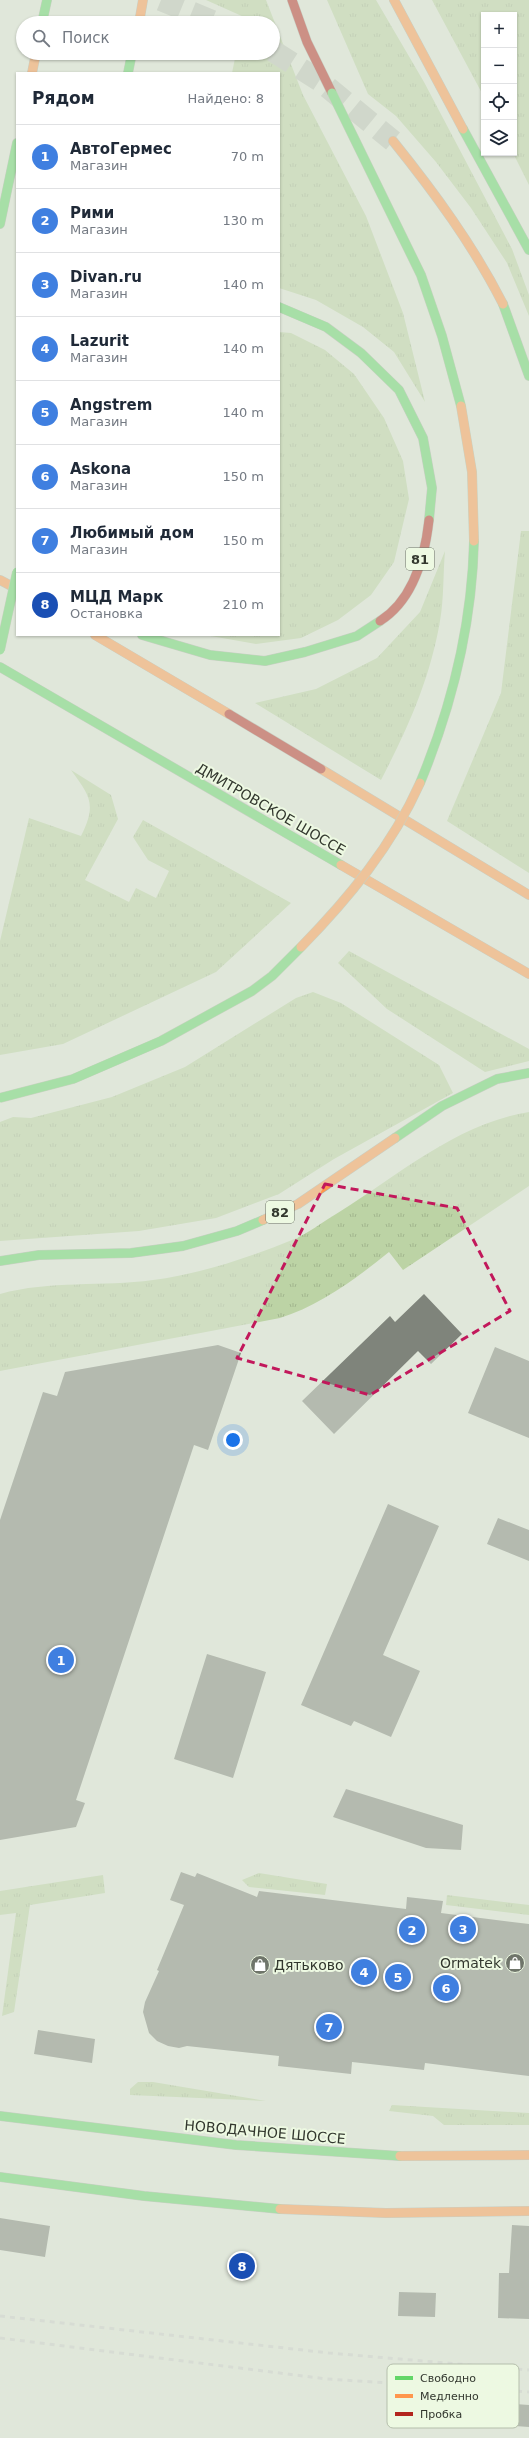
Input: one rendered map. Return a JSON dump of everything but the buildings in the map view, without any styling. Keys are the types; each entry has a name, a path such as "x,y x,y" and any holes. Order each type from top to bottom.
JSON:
{"main road":[{"path":"44,16 47,0"},
{"path":"140,16 143,0"},
{"path":"0,1098 64,1083 132,1056 211,1015 271,976 327,921 377,858 419,786 448,709 465,635 473,565 473,489 466,431 449,362 424,282 307,42 292,0"},
{"path":"394,0 529,250"},
{"path":"32,72 35,60"},
{"path":"128,72 131,60"},
{"path":"393,141 435,193 471,246 506,311 529,376"},
{"path":"0,224 16,148"},
{"name":"81","path":"145,636 210,655 265,661 304,652 357,636 388,616 414,582 427,538 432,488 422,438 399,390 361,353 326,327 280,307"},
{"path":"0,650 16,577"},
{"path":"0,580 16,588"},
{"path":"97,636 383,805 529,895"},
{"name":"ДМИТРОВСКОЕ ШОССЕ","path":"0,668 529,974"},
{"name":"82","path":"0,1261 40,1255 131,1253 183,1246 237,1231 298,1204 442,1106 497,1079 529,1072"},
{"name":"НОВОДАЧНОЕ ШОССЕ","path":"0,2116 104,2131 253,2146 380,2155 529,2155"},
{"path":"0,2177 131,2196 273,2208 386,2213 529,2211"}],"highlighted area":[{"path":"325,1184 457,1208 510,1311 370,1395 237,1358"}],"green space":[{"path":"206,0 266,0 272,16 242,16"},
{"path":"327,0 376,0 424,82 512,249 529,295 529,316 507,263 471,208 436,162 396,116 368,94"},
{"path":"432,0 529,0 529,185 514,156 517,156 517,12 481,12 481,91"},
{"path":"280,36 303,95 366,216 403,313 425,402 394,352 363,327 316,300 280,288 280,72 232,72 235,60 280,60"},
{"path":"280,332 291,333 325,350 354,374 384,418 403,461 409,499 394,562 371,595 338,620 301,638 256,644 211,636 280,636"},
{"path":"521,531 529,531 529,873 447,821 501,693"},
{"path":"445,551 443,595 436,642 417,703 381,780 255,703 316,689 377,658 420,612"},
{"path":"71,770 111,795 118,819 85,880 129,902 136,888 156,898 169,871 148,860 133,837 143,820 291,903 216,972 63,1044 0,1055 0,941 29,818 81,836 89,816 89,801 83,787"},
{"path":"349,951 529,1049 529,1061 485,1072 387,1009 338,963"},
{"path":"313,992 341,1003 439,1065 453,1093 334,1159 279,1194 216,1218 139,1231 0,1241 0,1122 13,1117 31,1118 112,1097 185,1067 296,998"},
{"path":"529,1112 529,1186 403,1270 389,1252 364,1272 323,1299 295,1313 280,1318 0,1371 0,1294 57,1285 153,1280 188,1274 241,1259 292,1240 306,1233 449,1141 475,1128 501,1118"},
{"path":"259,1873 327,1884 325,1895 249,1887 242,1880"},
{"path":"103,1875 105,1893 30,1905 14,2012 2,2016 16,1913 0,1915 0,1891"},
{"path":"447,1895 529,1905 529,1915 446,1905"},
{"path":"138,2082 153,2082 266,2101 130,2095 130,2089"},
{"path":"392,2105 529,2113 529,2125 444,2125 433,2116 389,2111"}],"tunnel":[{"path":"161,0 200,16"},
{"path":"280,55 320,81 393,141"}],"railway":[{"path":"0,2316 329,2353 458,2364"},
{"path":"0,2338 327,2379 387,2383"},
{"path":"519,2369 529,2370"},
{"path":"519,2391 529,2392"}],"traffic: fast":[{"path":"44,16 47,0"},
{"path":"128,72 131,60"},
{"path":"332,93 421,275 442,336 461,406"},
{"path":"463,129 529,250"},
{"path":"0,224 16,148"},
{"path":"503,304 529,376"},
{"path":"280,307 326,327 361,353 399,390 423,438 432,488 429,520"},
{"path":"420,783 442,725 458,665 469,603 474,541"},
{"path":"0,650 16,577"},
{"path":"145,636 210,655 265,661 305,652 357,636 380,621"},
{"path":"0,667 341,865"},
{"path":"0,1098 73,1079 161,1041 252,991 272,976 301,947"},
{"path":"395,1138 442,1106 497,1079 529,1073"},
{"path":"0,1261 39,1255 131,1253 183,1246 237,1231 263,1220"},
{"path":"0,2116 236,2145 400,2156"},
{"path":"0,2177 144,2196 280,2209"}],"traffic: slow":[{"path":"140,16 143,0"},
{"path":"394,0 463,129"},
{"path":"32,72 35,60"},
{"path":"393,141 466,240 503,304"},
{"path":"461,406 472,472 474,541"},
{"path":"0,580 16,588"},
{"path":"97,636 229,714"},
{"path":"321,769 529,895"},
{"path":"301,947 352,891 368,871 396,828 420,783"},
{"path":"341,865 529,974"},
{"path":"263,1220 298,1204 395,1138"},
{"path":"400,2156 529,2155"},
{"path":"280,2209 386,2213 529,2211"}],"traffic: jam":[{"path":"292,0 307,42 332,93"},
{"path":"380,621 401,601 409,589 420,562 429,520"},
{"path":"229,714 321,769"}],"place":[{"name":"АвтоГермес","path":"61,1660"},
{"name":"Divan.ru","path":"463,1929"},
{"name":"Рими","path":"412,1930"},
{"name":"Ormatek","path":"515,1963"},
{"name":"Дятьково","path":"260,1965"},
{"name":"Lazurit","path":"364,1972"},
{"name":"Angstrem","path":"398,1977"},
{"name":"Askona","path":"446,1988"},
{"name":"Любимый дом","path":"329,2027"},
{"name":"МЦД Марк","path":"242,2266"}]}
